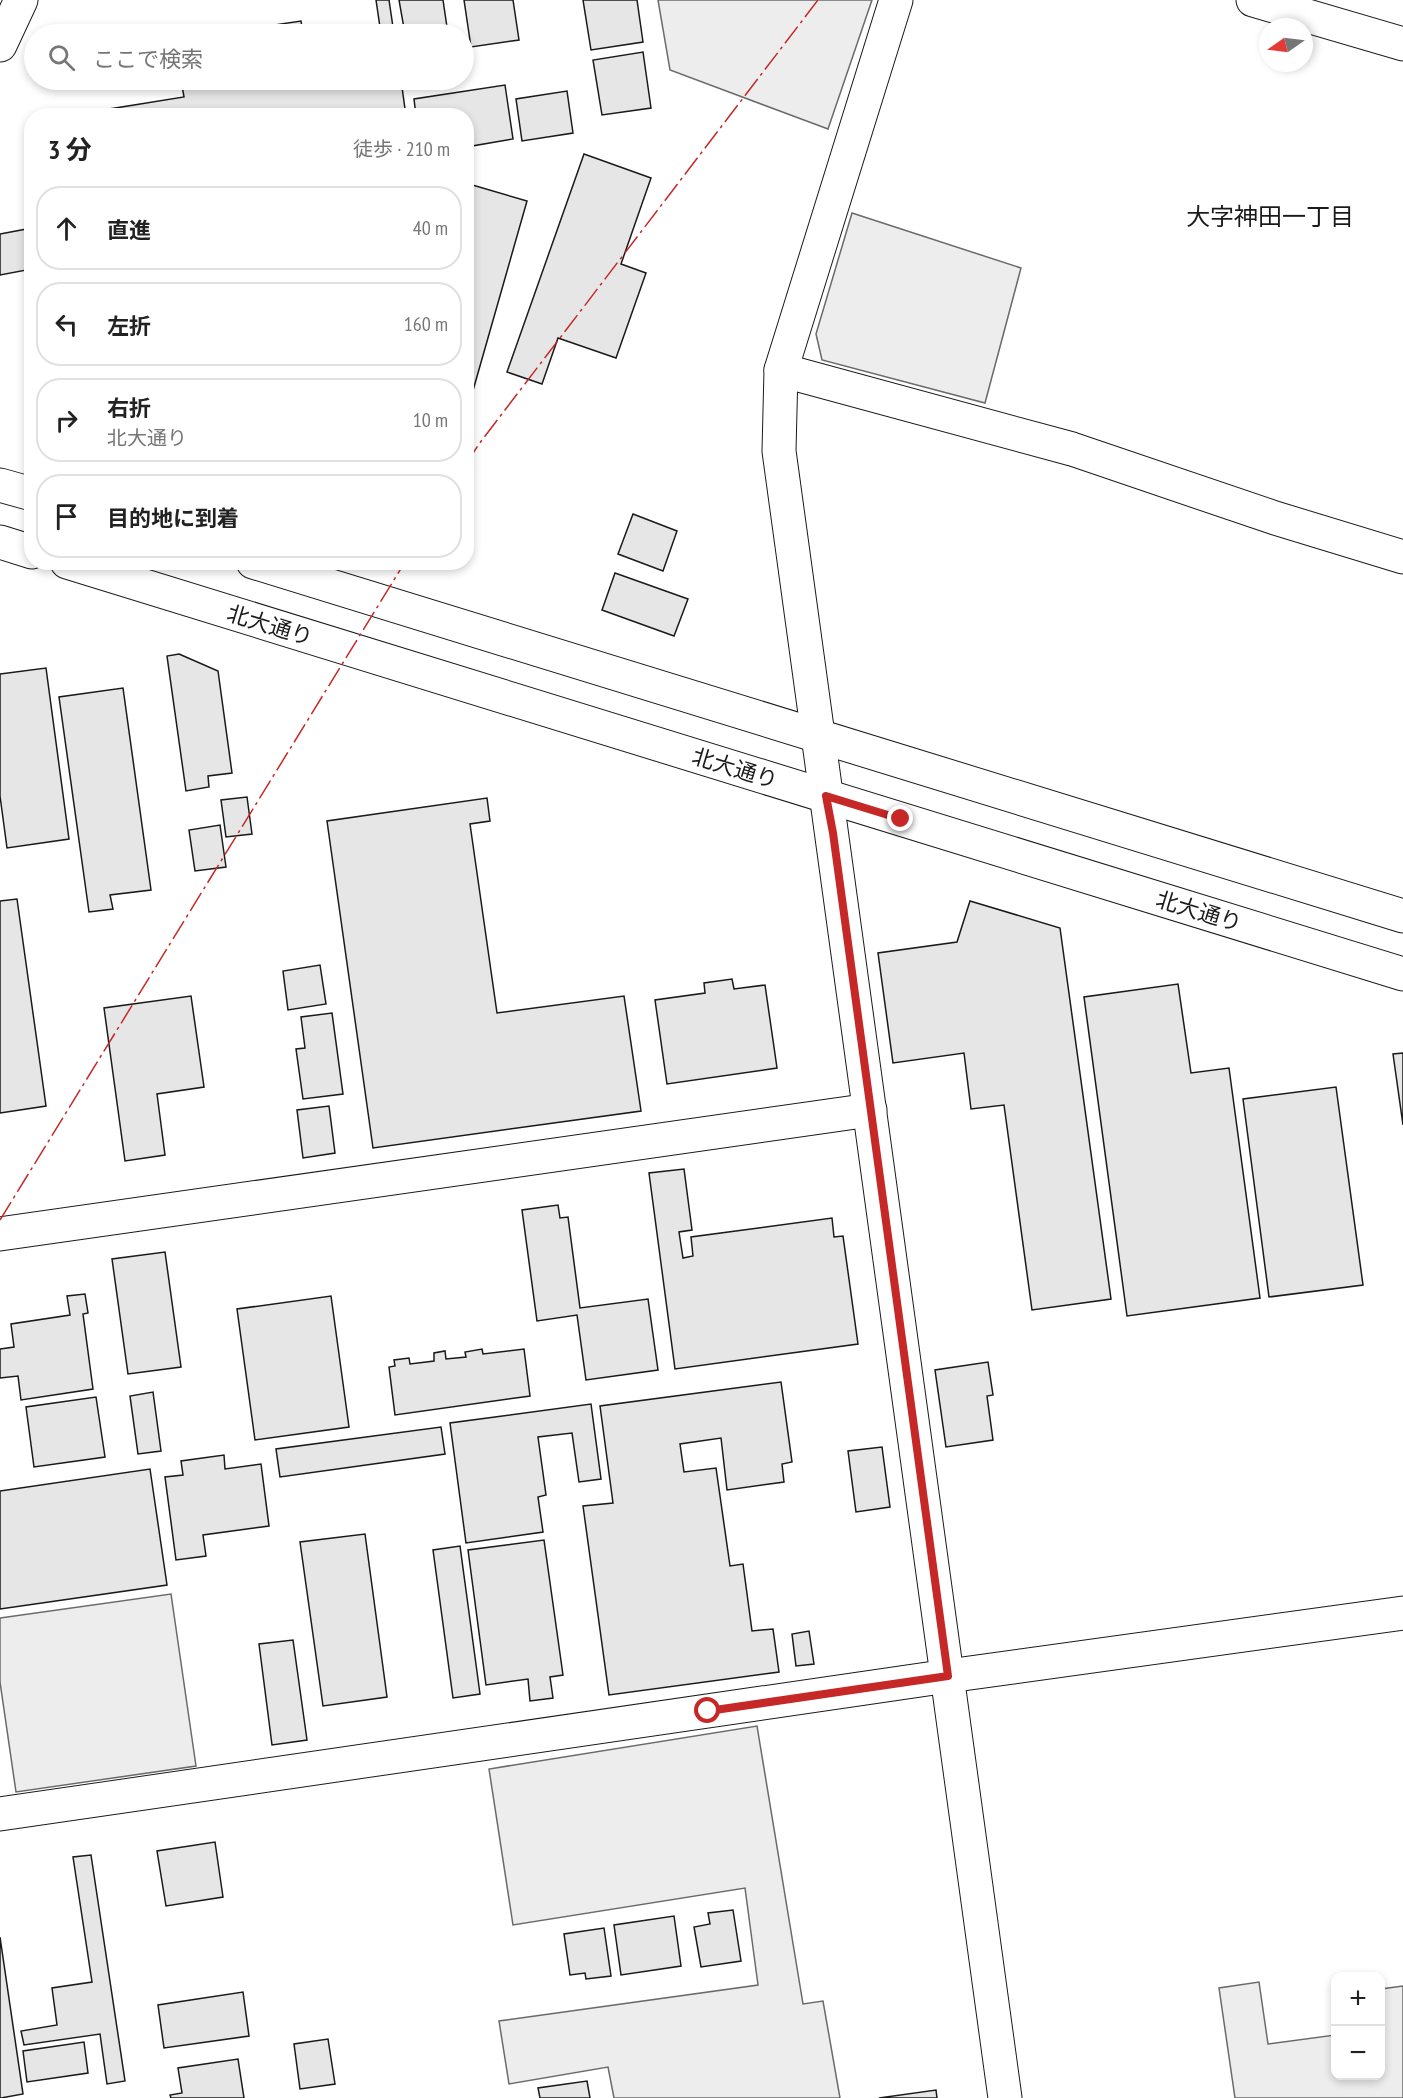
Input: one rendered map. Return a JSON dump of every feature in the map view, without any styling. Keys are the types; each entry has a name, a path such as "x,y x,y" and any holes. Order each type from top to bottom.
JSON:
{"main road":[{"path":"0,45 21,0"},
{"path":"896,0 781,370 779,451 1005,2098"},
{"path":"1253,0 1343,13 1403,44"},
{"path":"781,370 1072,449 1275,518 1403,557"},
{"path":"0,485 24,492"},
{"path":"0,542 24,550"},
{"name":"北大通り","path":"93,570 1403,974"},
{"path":"279,570 1403,916"},
{"path":"0,1234 870,1110"},
{"path":"0,1814 948,1676 1403,1613"}],"shaded area":[{"path":"658,0 872,0 828,129 670,70"},
{"path":"852,213 1021,268 985,403 822,360 816,334"},
{"path":"171,1594 196,1766 16,1792 0,1682 0,1618"},
{"path":"757,1726 803,2004 823,2001 840,2098 614,2098 608,2067 509,2084 499,2021 758,1985 745,1888 513,1925 489,1769"},
{"path":"1259,1982 1268,2044 1331,2036 1331,2080 1385,2080 1385,1988 1403,1986 1403,2098 1235,2098 1219,1988"}],"building":[{"path":"376,0 389,0 393,24 380,24"},
{"path":"399,0 443,0 447,24 403,24"},
{"path":"464,0 513,0 519,40 474,47 474,24 468,24"},
{"path":"583,0 637,0 643,42 591,50"},
{"path":"301,21 301,24 281,24"},
{"path":"643,52 651,108 602,115 593,60"},
{"path":"505,85 513,139 474,146 474,108 415,108 414,99"},
{"path":"183,90 402,90 405,108 116,108 184,97"},
{"path":"567,91 573,133 522,141 516,99"},
{"path":"584,154 651,178 621,264 646,273 616,358 558,338 542,384 507,372"},
{"path":"474,185 527,201 474,387"},
{"path":"24,230 24,270 0,275 0,234"},
{"path":"633,514 677,531 663,571 618,554"},
{"path":"615,573 688,599 674,636 602,610"},
{"path":"179,654 218,671 232,773 208,776 209,787 186,791 167,656"},
{"path":"46,668 69,839 7,848 0,796 0,674"},
{"path":"123,688 151,890 110,895 113,909 89,912 59,697"},
{"path":"247,797 252,834 226,837 221,800"},
{"path":"487,798 490,821 470,824 497,1013 624,996 641,1111 373,1148 327,821"},
{"path":"220,825 226,867 195,871 189,830"},
{"path":"17,899 46,1106 0,1113 0,901"},
{"path":"970,901 1060,928 1111,1299 1032,1310 1004,1105 971,1109 964,1053 893,1063 878,953 957,942"},
{"path":"320,965 326,1004 288,1010 283,971"},
{"path":"732,979 734,989 765,985 777,1068 667,1084 655,1000 705,993 704,983"},
{"path":"1178,984 1191,1073 1229,1068 1260,1298 1127,1316 1084,997"},
{"path":"191,996 204,1087 157,1094 165,1155 125,1161 104,1008"},
{"path":"332,1013 343,1094 303,1099 296,1049 305,1048 301,1017"},
{"path":"1403,1053 1403,1125 1393,1054"},
{"path":"1336,1087 1363,1285 1269,1297 1243,1099"},
{"path":"329,1106 335,1153 303,1158 297,1110"},
{"path":"684,1169 692,1230 679,1232 683,1258 693,1256 691,1237 832,1218 834,1237 843,1236 858,1344 675,1369 649,1173"},
{"path":"558,1205 560,1218 568,1217 580,1308 648,1299 658,1370 586,1380 577,1315 537,1321 522,1210"},
{"path":"165,1252 181,1367 128,1374 112,1259"},
{"path":"85,1294 88,1313 83,1314 93,1389 21,1400 18,1376 0,1378 0,1349 14,1347 11,1324 70,1315 67,1296"},
{"path":"331,1296 349,1427 255,1440 237,1309"},
{"path":"482,1349 483,1354 524,1349 530,1396 395,1415 389,1367 395,1366 394,1360 409,1358 410,1364 434,1361 434,1353 445,1351 446,1359 466,1357 465,1352"},
{"path":"988,1362 993,1395 987,1396 993,1440 946,1447 935,1370"},
{"path":"781,1382 792,1462 782,1464 784,1482 727,1490 721,1438 680,1444 684,1472 716,1468 730,1566 743,1564 752,1631 773,1629 779,1672 609,1695 583,1506 613,1503 600,1406"},
{"path":"153,1392 161,1451 138,1454 130,1396"},
{"path":"96,1397 105,1457 34,1467 26,1407"},
{"path":"591,1404 601,1479 579,1482 572,1433 538,1437 546,1495 538,1497 543,1532 466,1543 450,1423"},
{"path":"441,1427 445,1454 280,1477 276,1449"},
{"path":"882,1447 890,1507 856,1512 848,1451"},
{"path":"224,1455 225,1469 261,1464 269,1526 203,1535 206,1556 176,1560 165,1477 183,1475 181,1461"},
{"path":"150,1469 167,1585 0,1609 0,1491"},
{"path":"365,1534 387,1697 323,1706 300,1542"},
{"path":"544,1540 563,1675 550,1677 553,1698 530,1701 528,1679 486,1685 468,1550"},
{"path":"460,1546 480,1694 453,1698 433,1550"},
{"path":"809,1631 814,1664 796,1666 792,1634"},
{"path":"293,1640 307,1740 272,1745 259,1644"},
{"path":"215,1842 223,1897 166,1906 157,1851"},
{"path":"91,1855 125,2081 107,2084 100,2034 24,2045 21,2031 57,2025 52,1988 92,1982 73,1857"},
{"path":"733,1910 741,1961 701,1967 694,1927 710,1924 708,1913"},
{"path":"674,1916 681,1966 621,1975 614,1925"},
{"path":"604,1928 611,1976 586,1979 585,1973 570,1975 564,1934"},
{"path":"0,1937 23,2094 1,2098 0,2098"},
{"path":"243,1992 249,2036 164,2048 158,2005"},
{"path":"328,2039 335,2084 300,2089 294,2044"},
{"path":"84,2042 88,2073 27,2082 23,2051"},
{"path":"238,2059 244,2098 171,2098 170,2095 182,2093 178,2068"},
{"path":"587,2081 590,2098 540,2098 538,2088"},
{"path":"936,2090 937,2098 879,2098"}],"power":[{"path":"474,452 818,0"},
{"path":"0,1220 400,570"}],"district":[{"name":"大字神田一丁目","path":"1270,216"}],"route":[{"path":"708,1711 948,1676 833,833 826,796 901,819"}]}
